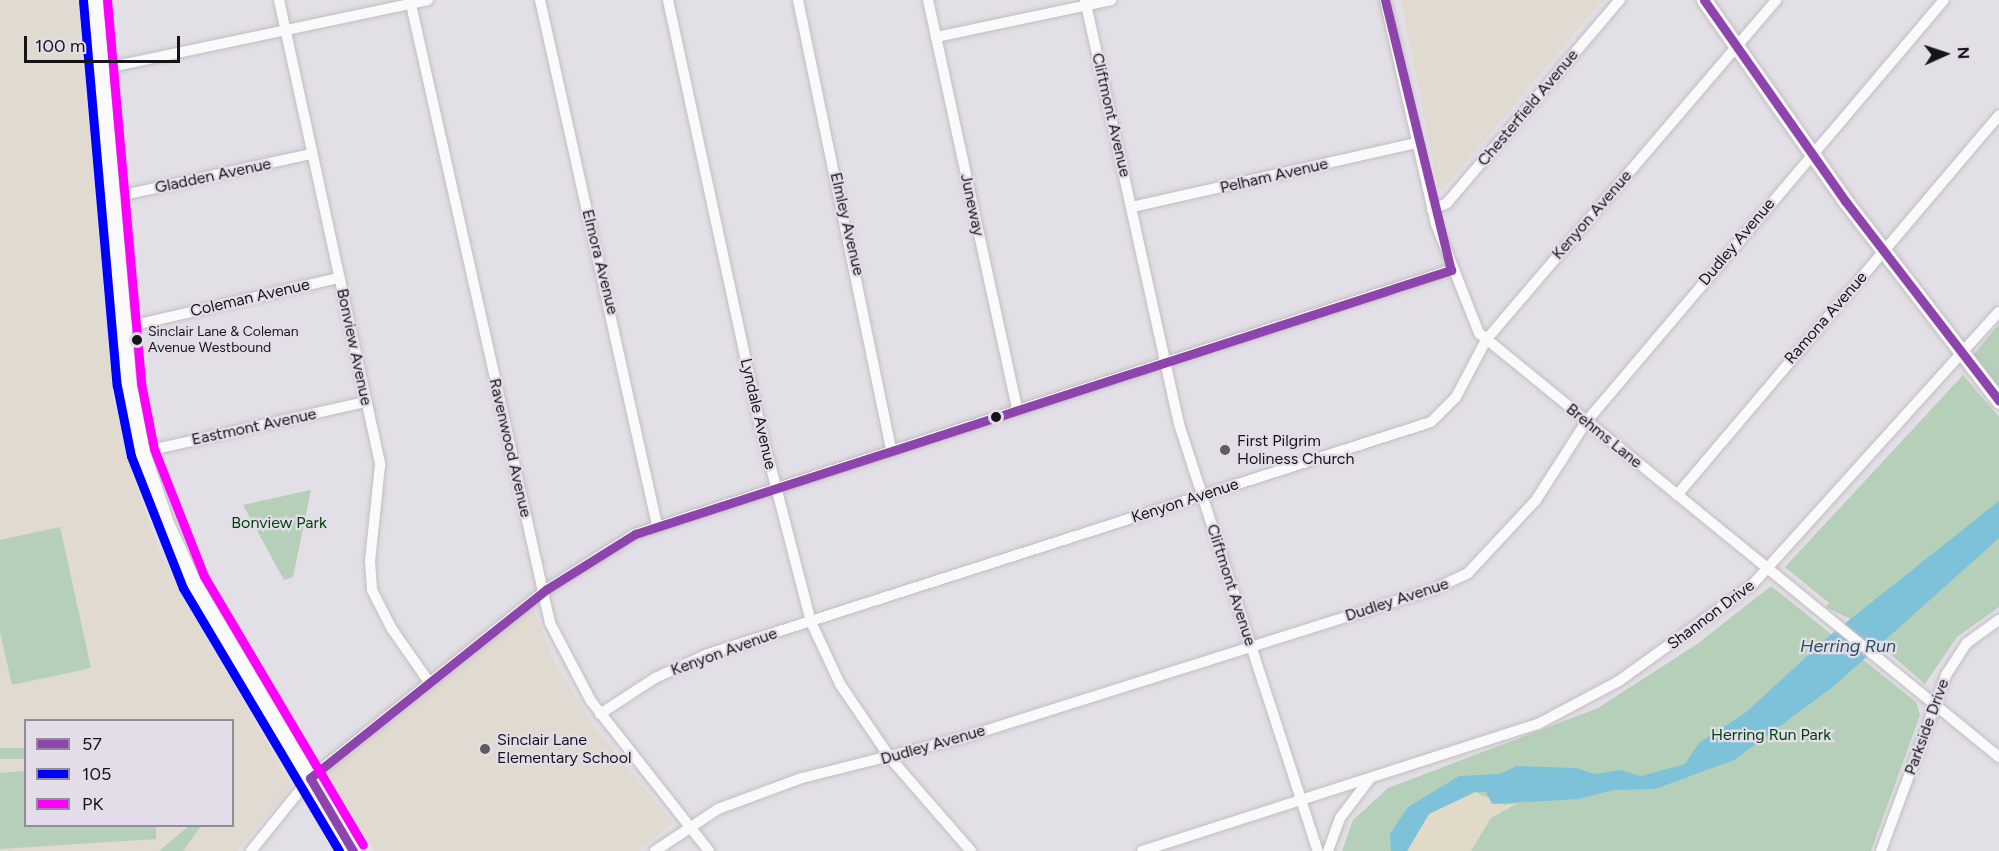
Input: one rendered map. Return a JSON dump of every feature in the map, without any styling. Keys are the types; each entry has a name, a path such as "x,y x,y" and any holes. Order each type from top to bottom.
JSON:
{"main road":[{"path":"95,0 126,327 129,385 142,452 166,523 194,582 353,851"},
{"path":"1704,0 1883,252 1961,357 1999,401"}],"street":[{"name":"Bonview Avenue","path":"279,0 366,402 381,486 370,561 372,590 429,682"},
{"path":"102,69 428,0"},
{"name":"Elmora Avenue","path":"540,0 657,525"},
{"name":"Lyndale Avenue","path":"668,0 775,487 811,622 840,684 891,759 971,851"},
{"name":"Elmley Avenue","path":"798,0 891,450"},
{"name":"Juneway","path":"928,0 1017,409"},
{"path":"936,37 1086,3 1111,0"},
{"name":"Brehms Lane","path":"1385,0 1432,210 1450,270 1470,321 1486,340 1999,757"},
{"name":"Chesterfield Avenue","path":"1432,210 1447,203 1620,0"},
{"name":"Kenyon Avenue","path":"600,714 695,659 1431,422 1456,397 1486,340 1776,0"},
{"name":"Dudley Avenue","path":"655,851 688,825 802,778 891,759 1432,590 1468,573 1536,500 1586,422 1811,153 1944,0"},
{"name":"Ravenwood Avenue","path":"410,2 541,594 566,658 600,714 709,851"},
{"name":"Cliftmont Avenue","path":"1086,3 1165,363 1201,496 1299,800 1318,851"},
{"name":"Ramona Avenue","path":"1677,495 1999,115"},
{"name":"Pelham Avenue","path":"1132,207 1417,143"},
{"name":"Gladden Avenue","path":"114,197 312,154"},
{"path":"251,851 310,778 429,682 541,594 601,553 657,525 1450,270"},
{"name":"Coleman Avenue","path":"126,327 339,278"},
{"name":"Shannon Drive","path":"1142,851 1299,800 1369,780 1563,714 1718,614 1767,569 1961,357 1999,312"},
{"name":"Eastmont Avenue","path":"142,452 366,402"},
{"name":"Parkside Drive","path":"1881,851 1934,705 1960,651 1999,620"},
{"path":"1328,851 1340,818 1369,780"}],"shaded area":[{"path":"0,0 78,0 113,397 132,474 158,546 189,608 292,786 237,851 0,851"},
{"path":"1401,0 1603,0 1443,189 1438,188"},
{"name":"Sinclair Lane Elementary School","path":"533,609 554,661 592,724 673,823 638,851 374,851 326,774"}],"green space":[{"path":"1999,324 1999,387 1973,355"},
{"path":"1963,375 1999,417 1999,607 1957,637 1925,684 1850,619 1826,607 1829,603 1785,567"},
{"name":"Bonview Park","path":"311,490 293,577 284,580 243,505"},
{"path":"60,527 91,668 12,685 0,632 0,540"},
{"name":"Herring Run Park","path":"1771,586 1916,702 1920,715 1871,851 1342,851 1353,820 1388,788 1598,708 1697,644"},
{"path":"0,748 24,748 24,759 0,759"},
{"path":"24,771 24,827 156,827 156,839 0,849 0,773"},
{"path":"188,827 200,827 183,851 159,851"}],"sand":[{"path":"1475,792 1504,805 1518,803 1491,818 1471,851 1407,851 1429,814"}],"water":[{"name":"Herring Run","path":"1999,501 1999,538 1834,686 1734,760 1655,789 1614,790 1578,799 1492,804 1486,792 1475,792 1429,814 1407,851 1391,851 1390,834 1408,807 1459,776 1500,774 1516,766 1576,768 1595,774 1620,770 1641,776 1685,764 1699,743 1745,713 1829,636"}],"transit line":[{"name":"PK","path":"107,0 141,383 154,449 204,576 363,845"},
{"name":"57","path":"1385,0 1451,270"},
{"name":"57","path":"1704,0 1846,202 1999,401"},
{"name":"105","path":"83,1 117,386 131,456 183,588 339,851"},
{"name":"57","path":"310,778 547,589 635,534 1451,270"},
{"name":"57","path":"310,778 353,851"}],"place":[{"name":"Sinclair Lane & Coleman Avenue Westbound","path":"137,340"},
{"name":"First Pilgrim Holiness Church","path":"1225,450"},
{"name":"Sinclair Lane Elementary School","path":"485,749"}]}
